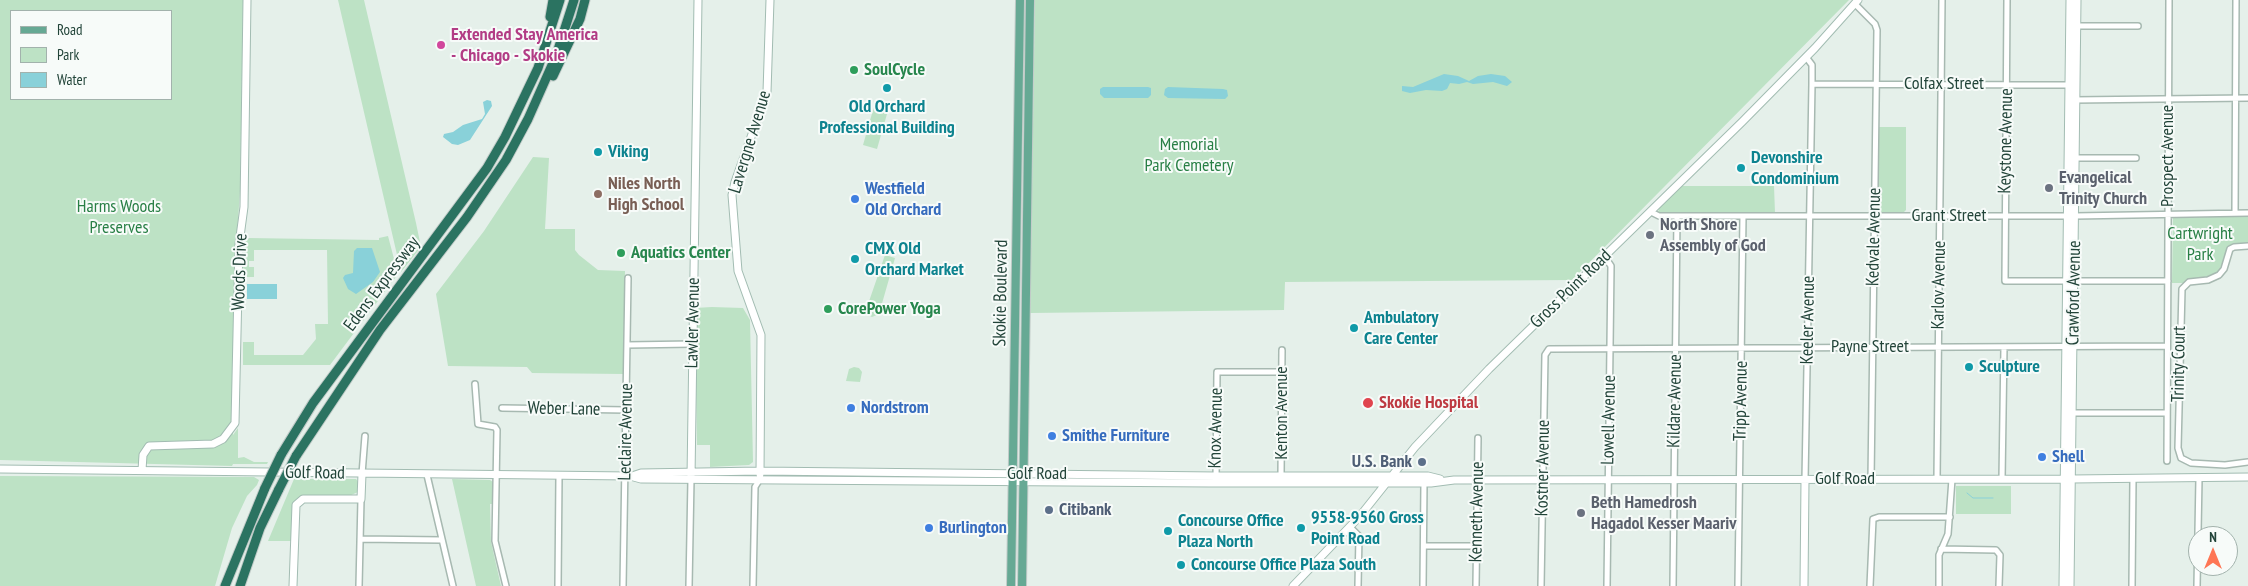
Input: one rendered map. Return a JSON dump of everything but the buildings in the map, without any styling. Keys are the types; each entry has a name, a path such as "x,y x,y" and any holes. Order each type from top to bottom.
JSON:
{"highway":[{"path":"548,40 553,0"},
{"name":"Edens Expressway","path":"225,586 265,488 281,455 313,403 427,252 487,168 525,96 548,40 560,0"},
{"name":"Edens Expressway","path":"240,586 260,528 296,456 380,330 488,188 506,160 536,102 556,56 574,0"},
{"path":"536,102 553,78 580,19 585,1"}],"main road":[{"name":"Woods Drive","path":"142,470 143,455 149,446 213,444 223,439 235,423 237,412 239,244 244,207 247,0"},
{"name":"Lawler Avenue","path":"691,476 698,0"},
{"name":"Lavergne Avenue","path":"760,479 761,335 737,266 732,193 767,92 770,0"},
{"name":"Skokie Boulevard","path":"1011,586 1020,0"},
{"name":"Skokie Boulevard","path":"1022,586 1030,0"},
{"name":"Crawford Avenue","path":"2063,586 2068,479 2070,347 2073,26 2070,0"},
{"name":"Crawford Avenue","path":"2073,26 2077,0"},
{"name":"Gross Point Road","path":"1293,586 1350,527 1415,447 1494,364 1651,212 1806,57 1856,2"},
{"name":"Golf Road","path":"0,469 628,476 642,479 760,471 1012,478"},
{"path":"293,586 294,509 299,502 308,499 361,499 362,474"},
{"name":"Golf Road","path":"691,476 748,479 1024,478 1216,480 1388,479 1428,476 1443,480"},
{"name":"Golf Road","path":"1216,480 1281,476 1388,479 1424,483 1443,480 1871,480 2248,477"},
{"name":"Crawford Avenue","path":"2068,479 2070,586"},
{"name":"Keeler Avenue","path":"1804,586 1805,480"}],"street":[{"name":"Karlov Avenue","path":"1937,479 1942,0"},
{"name":"Keystone Avenue","path":"2008,0 2005,281 2070,282"},
{"name":"Prospect Avenue","path":"2167,462 2169,0"},
{"path":"2235,214 2236,0"},
{"name":"Kedvale Avenue","path":"1856,2 1876,27 1871,480"},
{"path":"2073,26 2138,26"},
{"name":"Keeler Avenue","path":"1805,480 1812,84 1812,65 1806,57"},
{"name":"Colfax Street","path":"1812,84 2072,85"},
{"path":"2072,100 2248,98"},
{"path":"2072,158 2136,158"},
{"name":"Grant Street","path":"1651,212 1659,216 2071,216 2248,213"},
{"name":"Kildare Avenue","path":"1673,586 1677,216"},
{"name":"Tripp Avenue","path":"1738,586 1743,216"},
{"name":"Trinity Court","path":"2248,246 2230,249 2224,268 2219,275 2208,280 2189,282 2182,289 2178,448 2180,458 2190,463 2225,465 2248,462"},
{"name":"Lowell Avenue","path":"1605,257 1611,266 1607,586"},
{"name":"Leclaire Avenue","path":"623,586 628,476 626,410 628,278"},
{"path":"2070,282 2168,281"},
{"path":"627,344 693,344"},
{"name":"Payne Street","path":"1547,350 1551,348 2167,346"},
{"path":"2002,479 2004,347"},
{"name":"Kenton Avenue","path":"1281,476 1282,350"},
{"name":"Kostner Avenue","path":"1541,586 1545,355 1547,350"},
{"name":"Knox Avenue","path":"1216,480 1217,372 1282,372"},
{"path":"475,384 478,424 495,427 497,430 495,541 506,586"},
{"name":"Weber Lane","path":"502,408 626,410"},
{"path":"2069,413 2167,413"},
{"path":"362,474 365,436"},
{"name":"Kenneth Avenue","path":"1476,586 1478,438"},
{"path":"427,475 453,586"},
{"path":"558,586 560,476"},
{"name":"Lawler Avenue","path":"689,586 691,476"},
{"path":"2197,586 2199,478"},
{"path":"748,479 755,487"},
{"path":"753,586 755,487 760,479"},
{"path":"1939,586 1941,549 1947,540 1950,517 1952,479"},
{"path":"2132,586 2133,479"},
{"path":"1423,586 1424,483"},
{"path":"360,586 361,499"},
{"path":"1870,586 1874,519 1879,517 1950,517"},
{"path":"1350,527 1359,536 1358,586"},
{"path":"360,539 442,540"},
{"path":"1424,546 1476,546"},
{"path":"1941,549 1991,550 1998,552 2000,586"}],"green space":[{"name":"Harms Woods Preserves","path":"0,0 243,0 240,192 235,261 233,435 238,428 238,458 244,457 254,462 268,462 267,464 233,464 232,466 0,460"},
{"path":"338,0 364,0 416,223 421,247 401,272"},
{"name":"Memorial Park Cemetery","path":"1035,0 1849,0 1572,280 1285,282 1284,310 1030,313"},
{"path":"875,103 889,107 877,149 863,145"},
{"path":"1878,127 1906,127 1906,210 1904,212 1881,213 1878,209"},
{"path":"533,157 549,158 545,229 575,229 575,250 579,255 598,270 625,271 623,374 532,373 527,367 448,366 436,294 484,231"},
{"path":"1681,186 1774,186 1775,213 1658,213 1659,208"},
{"name":"Cartwright Park","path":"2248,216 2248,244 2230,246 2218,273 2184,283 2172,283 2173,218"},
{"path":"245,234 248,234 248,238 379,240 379,238 388,236 398,274 330,365 243,365 243,342 254,342 254,355 303,355 316,339 315,324 328,324 327,250 254,250 254,261 249,261 249,267 254,267 254,277 247,277 242,271"},
{"path":"885,255 895,258 879,314 872,317 868,315 866,310"},
{"path":"695,308 743,308 750,320 753,462 749,465 710,467 710,445 697,445"},
{"path":"859,368 862,372 860,382 846,381 849,369"},
{"path":"0,476 254,477 259,480 247,496 232,528 215,586 0,586"},
{"path":"294,479 356,479 359,483 358,492 349,496 308,497 293,506 291,541 268,541"},
{"path":"452,479 490,480 493,482 494,504 490,504 491,542 501,586 476,586"},
{"path":"1956,486 2011,486 2011,514 1956,514"}],"water":[{"path":"1444,74 1458,76 1469,81 1478,76 1491,74 1505,76 1512,82 1507,86 1493,82 1473,84 1467,82 1459,84 1450,83 1447,89 1442,91 1426,90 1410,93 1402,91 1402,86 1413,87"},
{"path":"1103,87 1151,88 1151,95 1148,98 1104,98 1100,94 1100,89"},
{"path":"1168,87 1223,89 1227,90 1228,96 1225,99 1168,98 1164,95 1165,89"},
{"path":"491,101 492,106 470,140 458,145 452,144 443,137 444,134 453,132 463,125 482,119 485,114 483,102"},
{"path":"357,248 372,248 380,272 373,282 356,294 348,289 343,278 345,275 353,273 354,251"},
{"path":"247,284 277,284 277,299 247,299"}],"waterway":[{"path":"1967,493 1973,498 1993,498"}],"place":[{"name":"Extended Stay America - Chicago - Skokie","path":"441,45"},
{"name":"SoulCycle","path":"854,70"},
{"name":"Old Orchard Professional Building","path":"887,88"},
{"name":"Viking","path":"598,152"},
{"name":"Devonshire Condominium","path":"1741,168"},
{"name":"Evangelical Trinity Church","path":"2049,188"},
{"name":"Niles North High School","path":"598,194"},
{"name":"Westfield Old Orchard","path":"855,199"},
{"name":"North Shore Assembly of God","path":"1650,235"},
{"name":"Aquatics Center","path":"621,253"},
{"name":"CMX Old Orchard Market","path":"855,259"},
{"name":"CorePower Yoga","path":"828,309"},
{"name":"Ambulatory Care Center","path":"1354,328"},
{"name":"Sculpture","path":"1969,367"},
{"name":"Skokie Hospital","path":"1368,403"},
{"name":"Nordstrom","path":"851,408"},
{"name":"Smithe Furniture","path":"1052,436"},
{"name":"Shell","path":"2042,457"},
{"name":"U.S. Bank","path":"1422,462"},
{"name":"Citibank","path":"1049,510"},
{"name":"Beth Hamedrosh Hagadol Kesser Maariv","path":"1581,513"},
{"name":"Burlington","path":"929,528"},
{"name":"9558-9560 Gross Point Road","path":"1301,528"},
{"name":"Concourse Office Plaza North","path":"1168,531"},
{"name":"Concourse Office Plaza South","path":"1181,565"}]}
